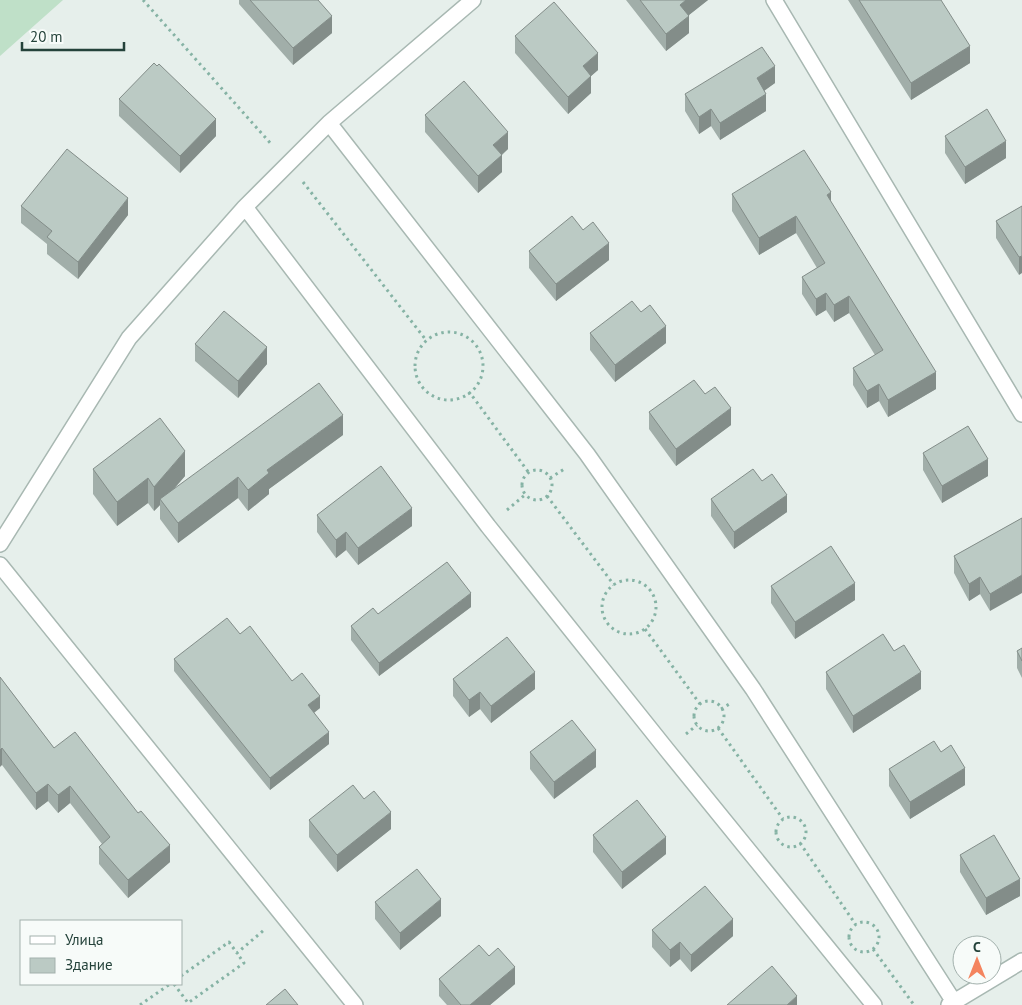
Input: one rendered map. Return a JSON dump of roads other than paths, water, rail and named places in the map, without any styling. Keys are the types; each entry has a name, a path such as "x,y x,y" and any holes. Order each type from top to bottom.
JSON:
{"lane":[{"path":"0,544 129,338 245,207 329,123 472,0"},
{"path":"774,0 1022,414"},
{"path":"329,123 598,470 753,689 953,1004 1022,961"},
{"path":"245,207 488,526 874,1005"},
{"path":"0,565 281,916 355,1005"}]}
